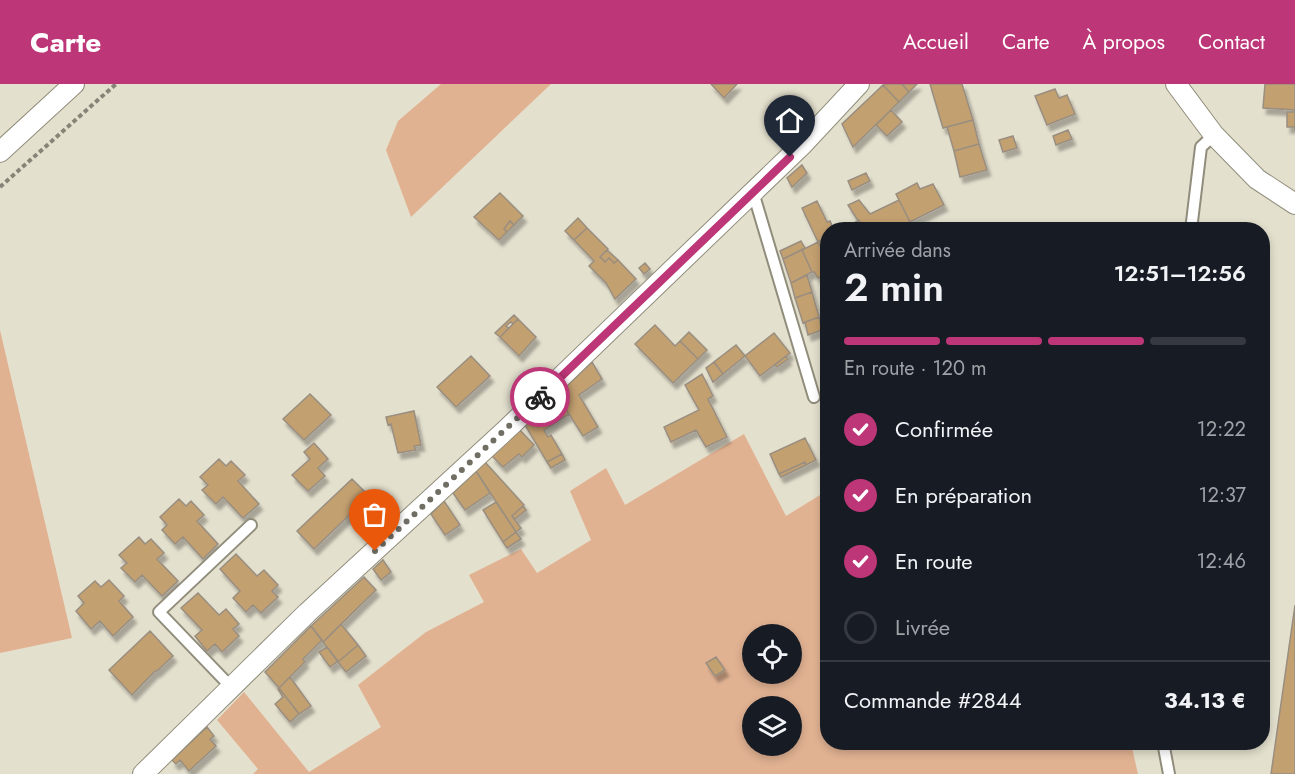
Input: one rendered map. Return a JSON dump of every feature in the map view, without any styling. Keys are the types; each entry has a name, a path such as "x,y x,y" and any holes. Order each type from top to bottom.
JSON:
{"street":[{"path":"0,152 74,84"},
{"path":"143,774 307,613 509,427 803,144 859,84"},
{"path":"1176,84 1214,135 1257,179 1295,204"}],"lane":[{"path":"1192,222 1202,147 1214,135"},
{"path":"758,187 814,397"},
{"path":"232,688 159,612 251,525"},
{"path":"1164,750 1169,774"}],"path":[{"path":"0,187 116,84"}],"shaded area":[{"path":"441,84 551,84 411,217 386,150 398,121"},
{"path":"0,330 72,638 0,653"},
{"path":"744,434 786,516 820,495 820,750 1133,750 1138,774 253,774 258,769 217,720 244,692 309,772 381,727 358,685 426,632 484,602 469,575 521,549 537,573 591,540 570,491 606,468 625,505"}],"building":[{"path":"711,84 737,84 724,98"},
{"path":"884,84 902,84 909,92 899,102"},
{"path":"902,84 917,84 909,92"},
{"path":"930,84 962,84 973,120 943,128"},
{"path":"1265,84 1295,84 1295,110 1263,108"},
{"path":"883,85 899,102 853,147 842,124"},
{"path":"1055,89 1059,98 1067,95 1075,114 1047,125 1035,96"},
{"path":"891,110 902,122 887,136 876,125"},
{"path":"1295,110 1295,131 1294,127 1287,127 1287,112"},
{"path":"973,120 979,144 954,151 947,127"},
{"path":"1068,130 1072,139 1056,145 1053,136"},
{"path":"1013,136 1017,148 1003,152 999,140"},
{"path":"979,144 987,170 960,177 954,151"},
{"path":"802,165 807,173 792,187 787,178"},
{"path":"866,173 870,181 852,190 848,181"},
{"path":"917,183 920,189 933,184 944,205 910,222 896,194"},
{"path":"500,193 523,216 514,225 510,221 504,229 507,232 499,240 474,217"},
{"path":"859,200 870,214 899,200 910,222 859,222 848,205"},
{"path":"817,201 827,222 820,222 820,241 818,242 802,208"},
{"path":"578,218 587,228 574,240 565,231"},
{"path":"510,221 514,225 507,232 504,229"},
{"path":"587,228 608,249 600,257 605,262 609,258 614,263 618,260 636,279 615,299 606,283 589,266 594,261 574,240"},
{"path":"801,241 805,248 783,259 780,251"},
{"path":"818,242 820,277 812,272 802,250"},
{"path":"607,250 618,260 614,263 609,258 605,262 600,257"},
{"path":"802,250 812,272 791,283 783,259"},
{"path":"645,263 650,269 644,274 639,268"},
{"path":"807,275 812,292 795,298 791,283"},
{"path":"812,292 819,317 803,323 795,298"},
{"path":"514,315 518,319 506,326 509,328 500,337 495,333"},
{"path":"819,317 820,331 808,335 805,322"},
{"path":"518,319 536,337 519,356 500,337"},
{"path":"655,325 675,346 680,341 698,359 673,383 635,344"},
{"path":"689,332 707,350 698,359 680,341"},
{"path":"774,333 790,353 760,376 745,356"},
{"path":"736,345 745,356 723,374 714,362"},
{"path":"471,356 490,376 456,407 437,387"},
{"path":"786,356 788,359 777,367 775,365"},
{"path":"592,362 602,379 579,395 598,427 583,436 557,395"},
{"path":"714,362 723,374 713,382 706,368"},
{"path":"702,374 713,396 708,399 727,437 706,447 696,430 671,442 664,427 699,410 685,385"},
{"path":"310,394 331,415 304,440 283,419"},
{"path":"557,395 569,414 544,430 548,437 551,435 562,454 547,462 525,425"},
{"path":"414,411 421,445 414,446 416,450 398,453 391,424 388,425 386,417"},
{"path":"520,430 534,445 522,457 519,454 503,467 492,456"},
{"path":"805,438 816,460 806,465 805,462 779,474 770,454"},
{"path":"314,443 328,459 318,468 325,476 308,491 292,475 310,459 304,452"},
{"path":"562,454 565,460 551,468 547,462"},
{"path":"219,459 226,466 231,461 245,475 238,481 259,504 243,518 223,497 216,504 202,490 208,485 200,477"},
{"path":"485,462 524,505 512,516 521,528 516,532 476,471"},
{"path":"805,462 806,465 781,477 779,474"},
{"path":"476,471 490,493 465,510 453,493"},
{"path":"352,479 369,496 314,549 297,531"},
{"path":"179,499 186,506 191,501 204,515 197,521 218,544 203,559 183,537 175,544 162,530 167,525 160,517"},
{"path":"444,501 460,525 445,535 431,514"},
{"path":"496,502 516,532 503,542 483,510"},
{"path":"523,506 526,510 515,519 512,516"},
{"path":"516,532 521,539 507,548 503,542"},
{"path":"139,537 145,544 151,539 164,553 157,559 178,581 162,596 142,575 135,582 121,568 127,563 119,555"},
{"path":"236,554 257,576 264,570 278,585 272,591 278,597 261,613 253,605 246,612 233,598 240,591 220,569"},
{"path":"383,560 391,572 381,580 373,569"},
{"path":"364,577 376,590 323,642 311,626"},
{"path":"109,580 124,596 119,601 133,617 113,636 100,621 91,629 76,611 84,603 78,596 95,581 101,587"},
{"path":"198,593 219,615 226,609 239,624 233,629 239,636 222,652 215,644 207,651 195,636 202,630 181,608"},
{"path":"1295,605 1295,774 1271,774"},
{"path":"341,624 358,645 338,662 323,642"},
{"path":"311,626 322,640 303,659 305,662 279,688 265,672"},
{"path":"150,631 173,656 132,695 109,670"},
{"path":"358,645 366,656 346,672 338,662"},
{"path":"327,647 338,661 330,667 319,652"},
{"path":"716,657 725,670 715,676 706,663"},
{"path":"290,677 311,706 299,714 279,688"},
{"path":"279,688 299,714 290,722 275,704 283,697"},
{"path":"207,727 214,736 210,739 216,746 189,771 180,760 176,764 172,760"}],"way so far":[{"path":"375,551 540,397"}],"route":[{"path":"540,397 790,157"}]}
